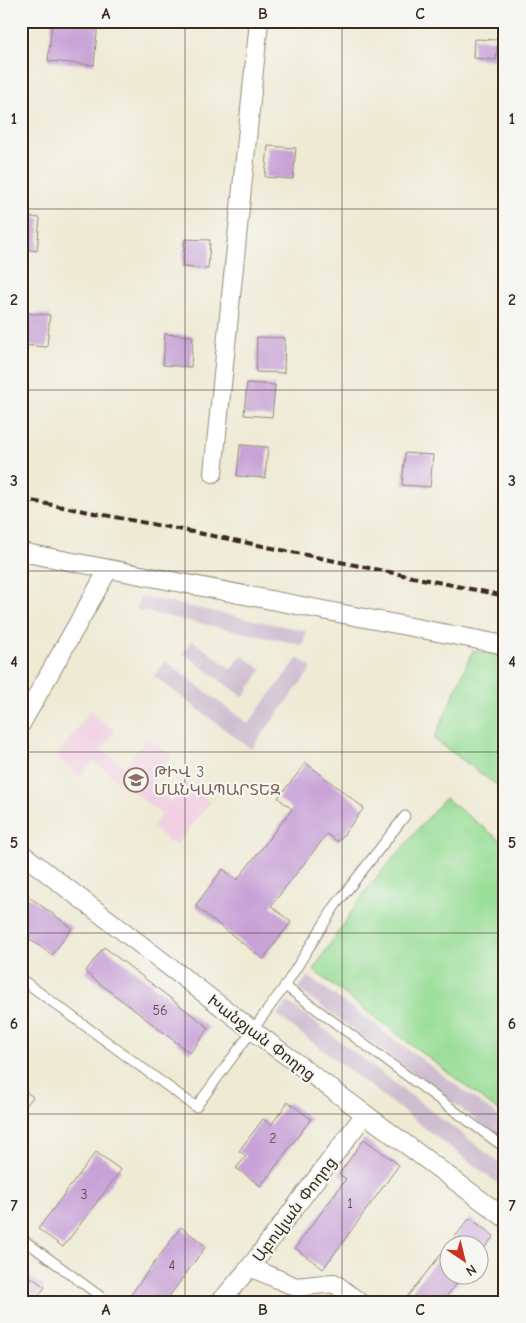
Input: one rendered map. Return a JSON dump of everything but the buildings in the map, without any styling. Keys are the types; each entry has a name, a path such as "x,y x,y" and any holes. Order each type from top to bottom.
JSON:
{"street":[{"path":"212,473 259,21"},
{"path":"21,552 505,645"},
{"path":"21,724 108,570"},
{"name":"Խանջյան Փողոց","path":"21,853 252,1030 504,1216"},
{"name":"Աբովյան Փողոց","path":"220,1302 250,1267 365,1114"},
{"path":"250,1267 296,1287 334,1283 359,1302"}],"lane":[{"path":"21,979 196,1107 285,986 335,906 405,816"},
{"path":"285,986 505,1148"},
{"path":"21,1238 108,1302"}],"shaded area":[{"path":"140,596 306,631 303,645 137,610"},
{"path":"192,640 231,669 242,655 262,670 243,697 183,653"},
{"path":"298,658 312,668 251,749 154,676 165,661 248,724"},
{"name":"ԹԻՎ 3 ՄԱՆԿԱՊԱՐՏԵԶ","path":"90,712 115,731 101,749 124,766 148,737 172,756 149,785 171,802 186,784 210,802 176,846 152,827 162,814 93,761 80,776 56,757"},
{"path":"308,976 505,1121 505,1141 298,989"},
{"path":"288,1002 505,1167 505,1189 277,1015"}],"green space":[{"path":"473,650 505,657 505,791 434,739"},
{"path":"445,798 505,844 505,1116 313,970 367,889"}],"railway":[{"path":"21,499 219,537 505,596"}],"place":[{"name":"ԹԻՎ 3 ՄԱՆԿԱՊԱՐՏԵԶ","path":"136,780"}]}
